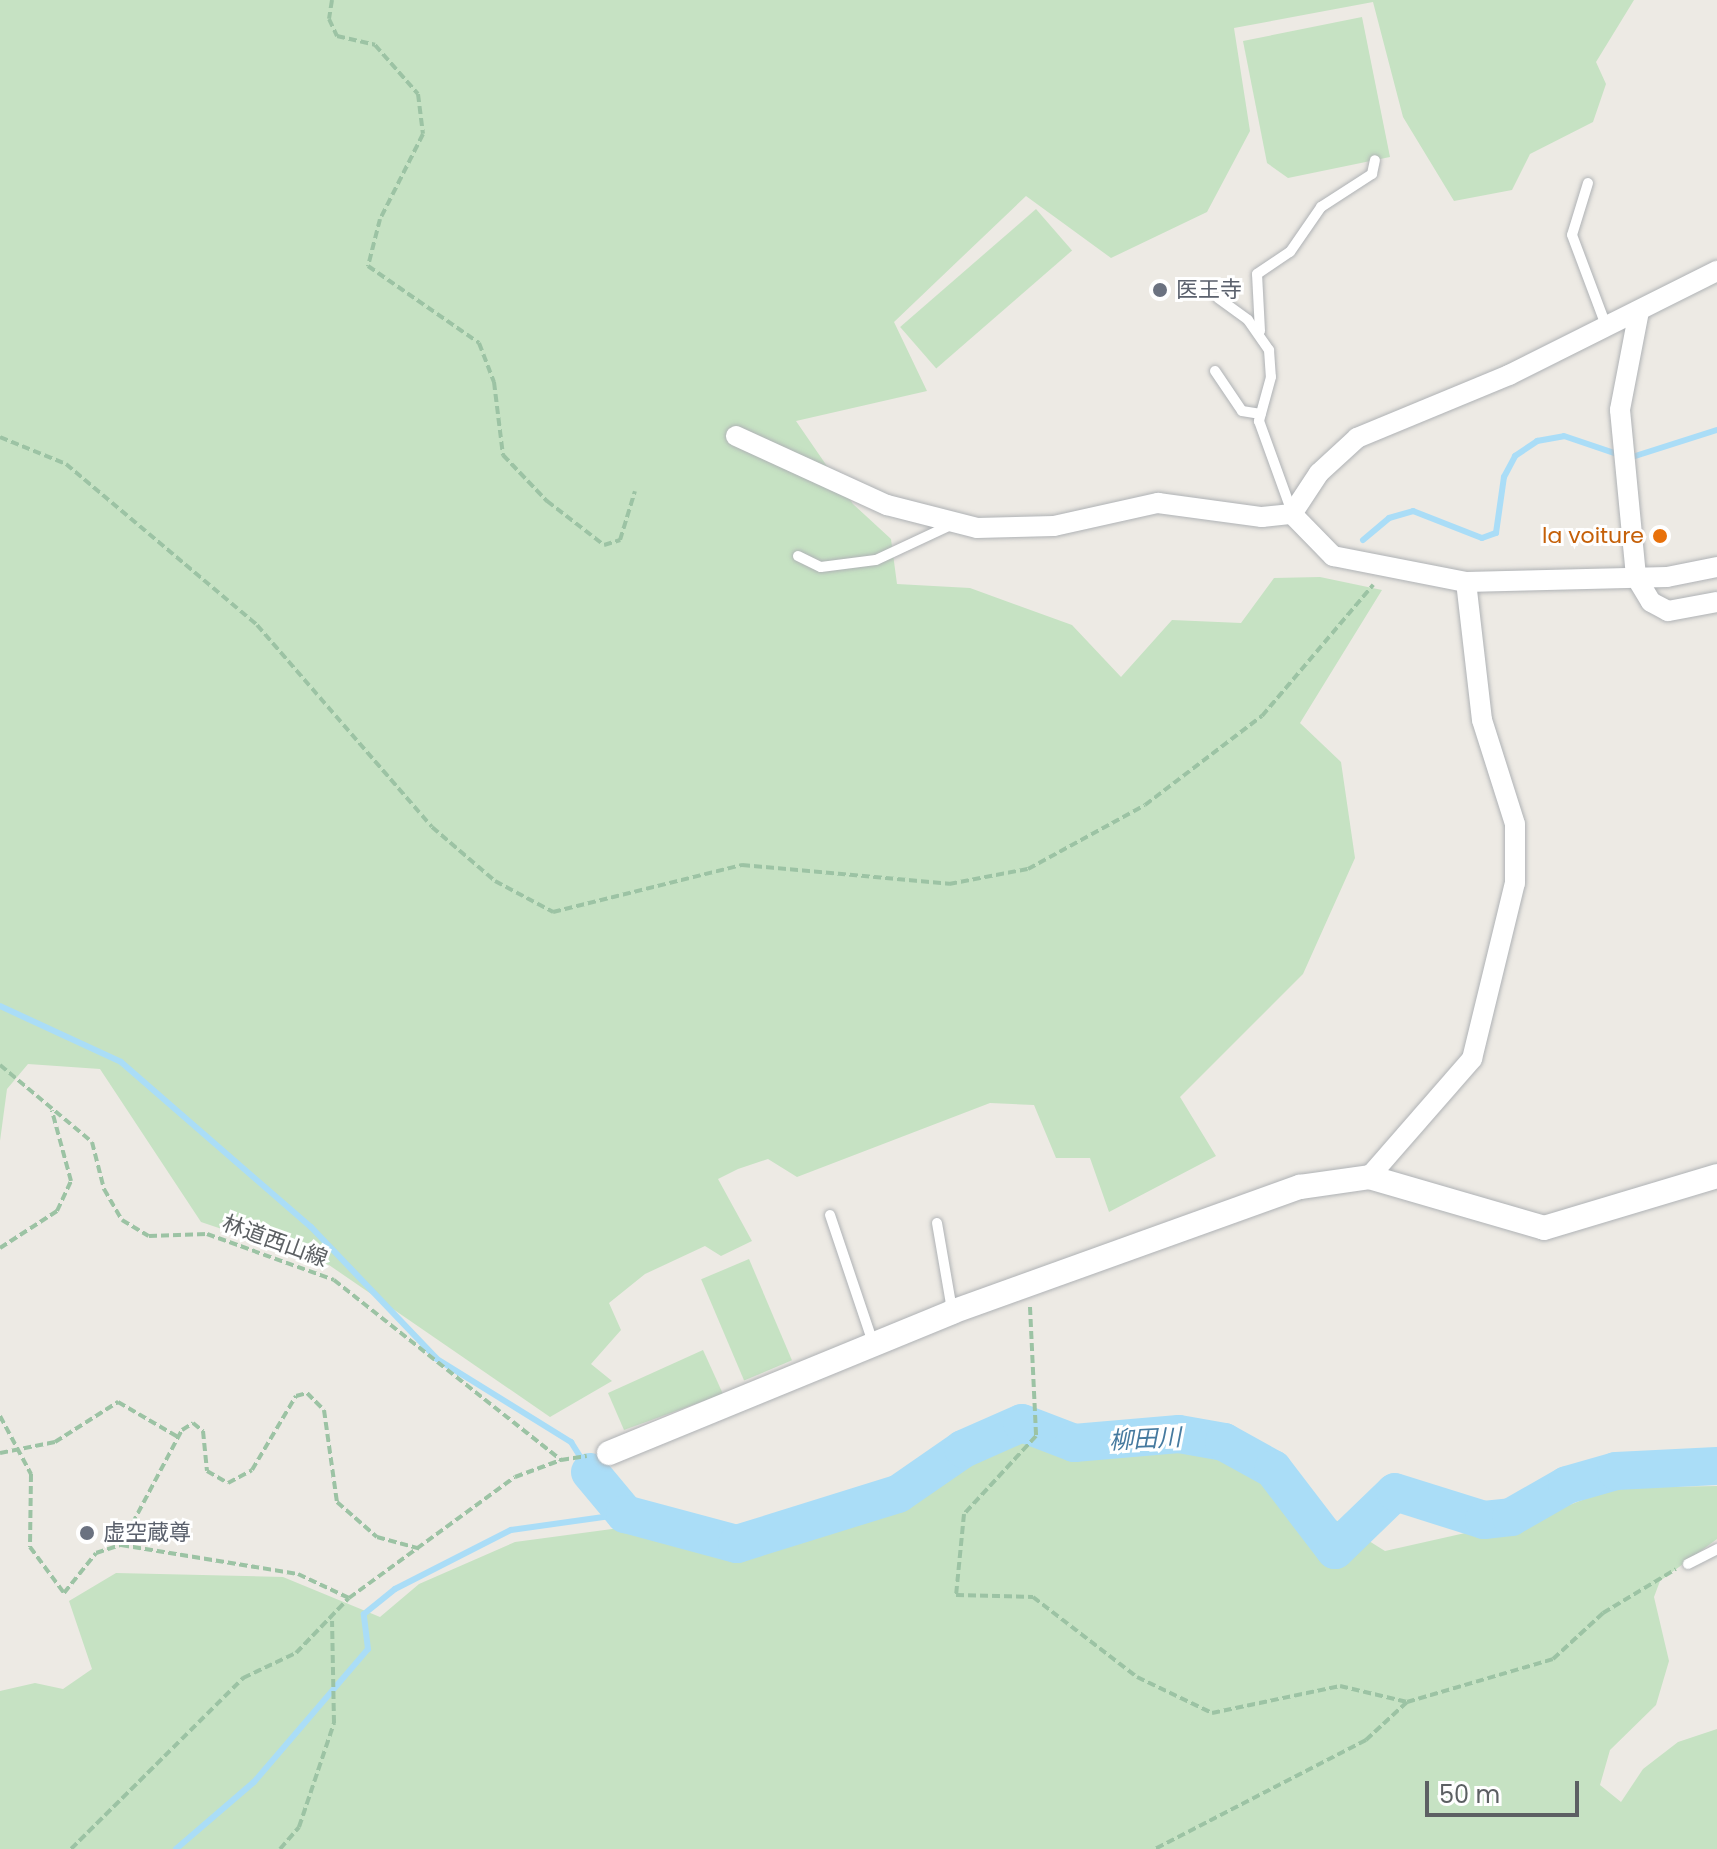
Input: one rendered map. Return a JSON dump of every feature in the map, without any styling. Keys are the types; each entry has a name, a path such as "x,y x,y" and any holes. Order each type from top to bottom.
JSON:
{"street":[{"path":"1292,514 1319,473 1357,438 1607,328 1717,271"},
{"path":"1639,311 1620,410 1636,577 1651,602 1668,611 1717,602"},
{"path":"736,436 887,505 954,524 1024,530 1158,503 1262,517 1292,514"},
{"path":"1292,514 1333,556 1385,571 1466,582 1636,577 1717,567"},
{"path":"1369,1177 1472,1059 1515,883 1515,824 1482,720 1466,582"},
{"path":"609,1453 952,1312 1300,1187 1369,1177 1544,1228 1717,1176"}],"lane":[{"path":"1292,514 1263,439 1261,414 1273,363 1260,333 1257,274 1290,252 1321,207 1372,174 1375,160"},
{"path":"1588,183 1572,235 1607,328"},
{"path":"1218,298 1260,333"},
{"path":"1215,371 1242,411 1261,414"},
{"path":"798,556 821,567 876,560 954,524"},
{"path":"830,1215 874,1344"},
{"path":"937,1223 952,1312"},
{"path":"1688,1564 1717,1549"}],"path":[{"path":"332,0 329,19 337,36 375,45 418,94 423,134 380,219 368,266 479,343 494,382 503,455 547,501 604,545 620,540 635,491"},
{"path":"0,437 66,464 257,625 432,827 495,881 553,912 742,865 949,884 1028,869 1145,805 1262,716 1385,571"},
{"name":"林道西山線","path":"0,1065 92,1142 104,1189 122,1220 149,1236 207,1234 334,1280 561,1460"},
{"path":"0,1248 57,1211 71,1181 52,1110"},
{"path":"1029,1283 1030,1387 1040,1419 1036,1436 964,1514 956,1595 1033,1597 1137,1677 1212,1713 1340,1686 1407,1702"},
{"path":"121,1545 178,1437 193,1423 203,1431 207,1471 228,1483 252,1470 296,1396 307,1393 324,1410 337,1502 377,1537 421,1549"},
{"path":"0,1453 55,1442 118,1402 178,1437"},
{"path":"0,1416 21,1449 31,1474 30,1547 64,1593 96,1553 121,1545 298,1574 349,1598"},
{"path":"71,1849 243,1678 296,1653 332,1621 349,1598 421,1549 515,1477 561,1460 609,1453"},
{"path":"1155,1849 1366,1740 1407,1702 1553,1659 1652,1579 1688,1564"},
{"path":"280,1849 299,1827 334,1707 332,1621"}],"green space":[{"path":"0,0 1634,0 1596,62 1606,84 1593,122 1530,154 1512,190 1454,201 1403,117 1373,2 1234,28 1250,131 1207,212 1111,258 1026,196 894,322 927,391 796,421 853,504 891,539 897,584 970,588 1072,625 1121,677 1172,620 1241,623 1274,578 1320,577 1382,590 1300,723 1341,762 1355,858 1303,974 1180,1097 1216,1156 1109,1212 1090,1158 1056,1158 1034,1105 990,1103 797,1177 768,1159 738,1169 718,1179 752,1241 721,1256 705,1246 645,1274 609,1303 621,1330 591,1364 612,1381 550,1417 329,1265 201,1222 100,1069 28,1064 7,1089 0,1141"},
{"path":"1362,17 1390,157 1288,178 1267,163 1243,41"},
{"path":"1036,209 1072,251 936,369 900,327"},
{"path":"749,1259 792,1360 744,1381 701,1279"},
{"path":"703,1350 723,1394 624,1430 608,1393"},
{"path":"1037,1431 1074,1450 1163,1440 1214,1444 1385,1551 1541,1516 1613,1488 1717,1486 1717,1539 1660,1581 1654,1597 1669,1661 1656,1705 1610,1750 1600,1785 1621,1802 1643,1769 1678,1742 1717,1729 1717,1849 0,1849 0,1691 35,1683 63,1689 92,1669 69,1601 116,1573 283,1577 380,1617 419,1584 515,1542 627,1527 736,1552 907,1499 998,1437"}],"waterway":[{"path":"1363,540 1389,518 1413,511 1482,538 1496,533 1504,477 1515,456 1537,441 1564,436 1629,458 1717,430"},
{"path":"0,1006 121,1062 311,1227 437,1359 571,1442 590,1472"},
{"name":"柳田川","path":"590,1472 625,1514 737,1544 898,1494 963,1449 1022,1423 1074,1443 1179,1434 1224,1442 1273,1469 1335,1550 1395,1492 1484,1520 1511,1517 1567,1485 1616,1471 1717,1466"},
{"path":"176,1849 254,1782 368,1649 364,1614 395,1589 511,1530 625,1514"}],"place":[{"name":"医王寺","path":"1160,290"},
{"name":"la voiture","path":"1660,536"},
{"name":"虚空蔵尊","path":"87,1533"}]}
